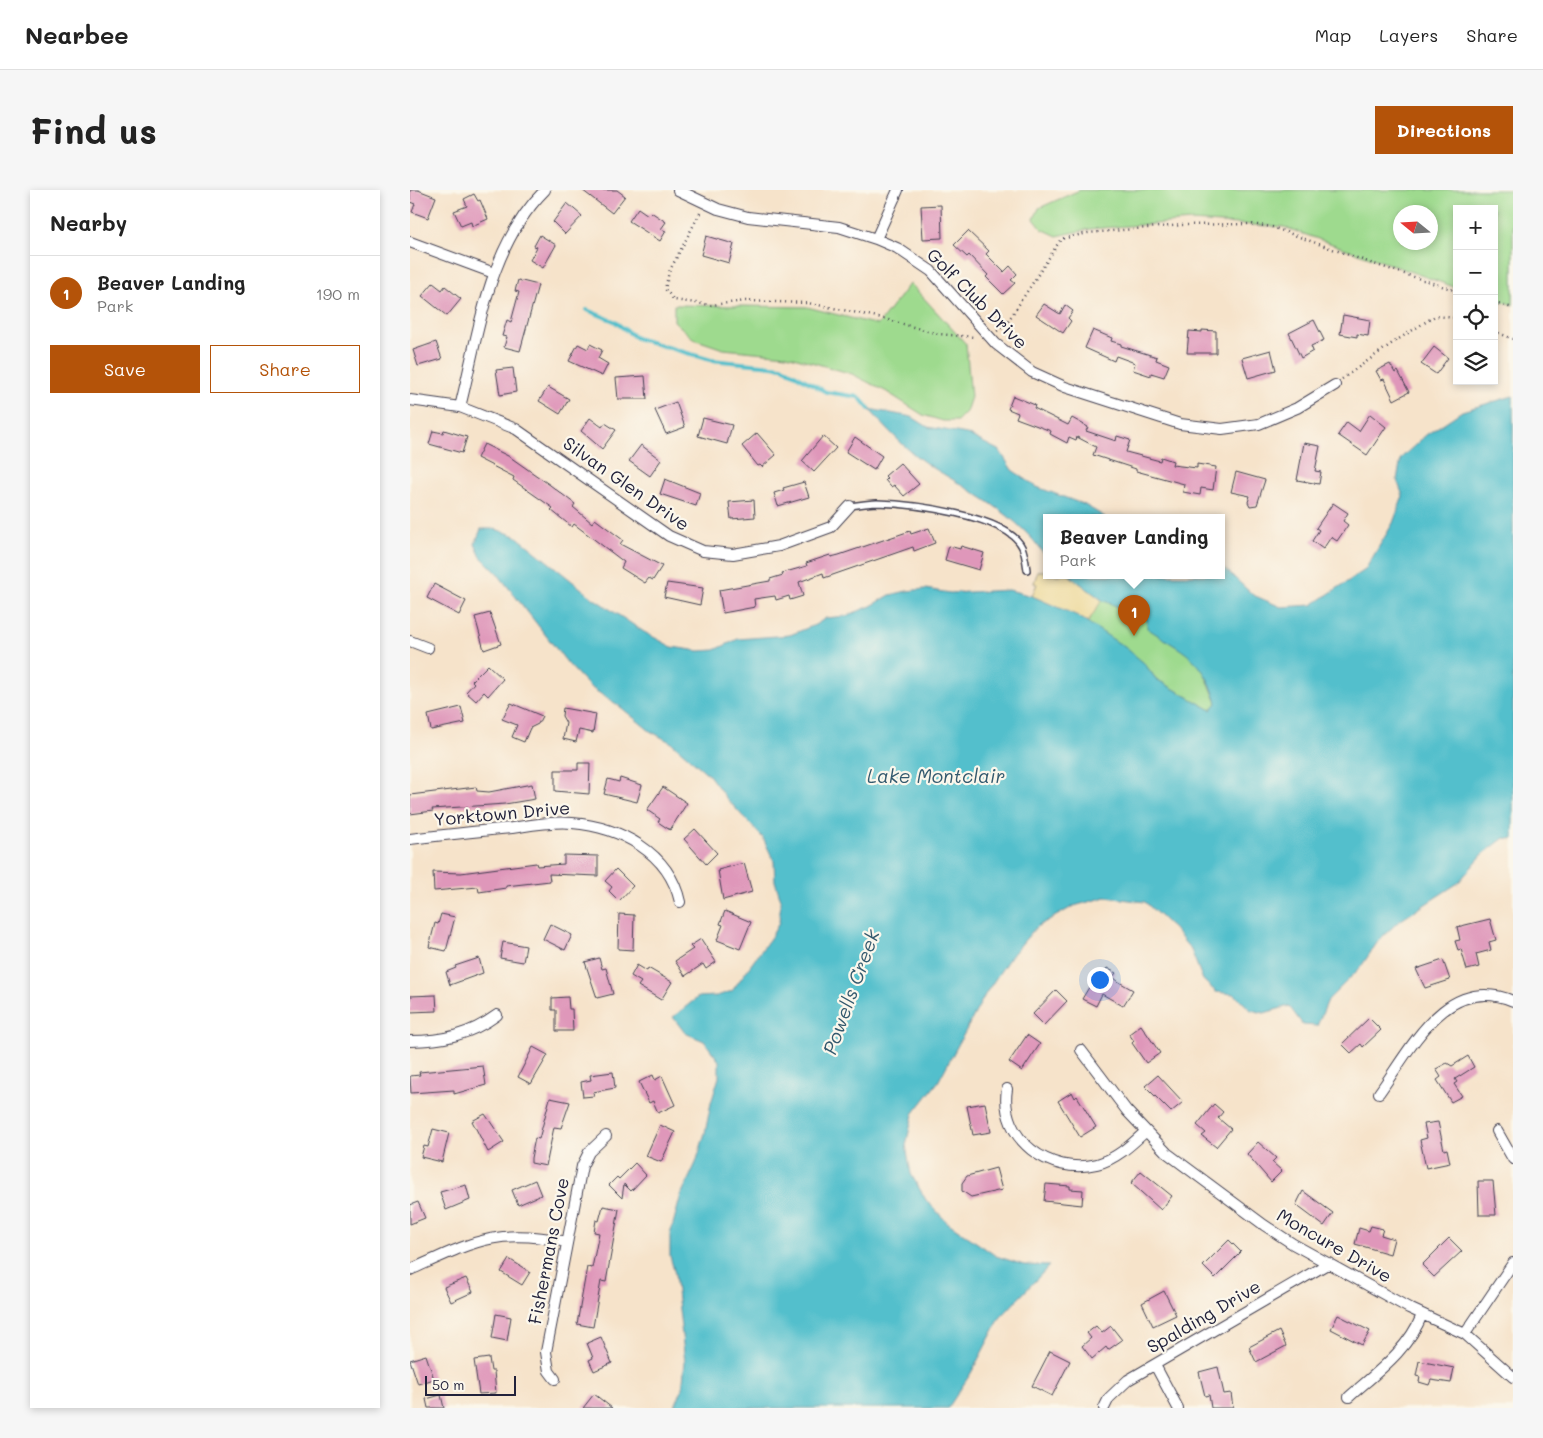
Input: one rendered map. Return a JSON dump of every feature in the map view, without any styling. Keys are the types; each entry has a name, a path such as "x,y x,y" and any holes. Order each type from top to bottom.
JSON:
{"street":[{"path":"460,408 494,272 514,230 535,200 545,190"},
{"name":"Golf Club Drive","path":"678,190 703,203 748,218 831,226 876,238 897,248 931,271 988,335 1013,359 1052,382 1180,424 1201,428 1238,428 1259,424 1297,408 1335,385"},
{"path":"876,238 898,190"},
{"path":"410,242 494,272"},
{"name":"Silvan Glen Drive","path":"410,400 460,408 484,415 526,434 669,536 703,551 733,554 779,546 831,527 850,506"},
{"path":"410,641 428,648"},
{"name":"Yorktown Drive","path":"410,839 547,824 590,825 624,836 655,856 674,882 680,902"},
{"path":"1379,1093 1442,1010 1464,998 1480,995 1491,995 1513,1001"},
{"path":"410,1041 453,1037 472,1030 497,1015"},
{"name":"Moncure Drive","path":"1081,1050 1145,1132 1167,1154 1264,1225 1329,1264 1422,1315 1464,1334 1513,1377"},
{"path":"1006,1089 1006,1113 1010,1124 1029,1149 1052,1162 1066,1165 1097,1164 1111,1159 1145,1132"},
{"path":"1497,1130 1513,1159"},
{"name":"Fishermans Cove","path":"555,1380 547,1362 546,1352 582,1166 589,1152 606,1136"},
{"path":"410,1270 468,1244 506,1235 530,1235 567,1242"},
{"path":"1464,1334 1513,1263"},
{"name":"Spalding Drive","path":"1104,1408 1118,1387 1154,1364 1329,1264"},
{"path":"1349,1397 1397,1355 1410,1339 1422,1315"},
{"path":"1154,1364 1178,1408"}],"lane":[{"path":"850,506 876,503 912,506 960,513 980,520 1014,537 1022,547 1028,570"}],"path":[{"path":"703,203 698,220 669,272 664,289 674,300 710,305 746,301 808,303 878,317 938,334 970,338 988,335 1006,326 1061,239 1088,233 1220,223 1272,227 1371,264 1453,290"},
{"path":"1498,304 1513,308"},
{"path":"1335,385 1363,363 1435,316 1453,318"},
{"path":"1498,333 1513,339"}],"green space":[{"path":"1080,190 1513,190 1513,305 1498,300 1498,205 1453,205 1453,287 1284,227 1191,221 1090,229 1057,236 1042,229 1034,219 1039,208"},
{"path":"910,283 966,344 971,397 966,412 957,421 943,421 923,415 887,392 852,374 787,355 723,349 694,339 674,321 674,305 807,307 878,325"},
{"path":"1038,571 1043,571 1043,579 1075,579 1118,607 1147,619 1164,639 1188,653 1203,669 1217,703 1211,710 1156,679 1144,663 1056,606 1032,596 1037,584 1034,583"}],"sand":[{"path":"1038,571 1043,571 1043,579 1074,579 1102,600 1088,622 1032,596 1037,584 1034,583"}],"water":[{"name":"Lake Montclair","path":"1513,396 1513,839 1504,838 1482,855 1458,883 1398,922 1379,940 1360,968 1328,1000 1317,1026 1303,1025 1289,1006 1264,1013 1251,1010 1234,994 1216,992 1203,980 1191,950 1174,929 1145,902 1106,897 1074,906 1036,927 1008,960 986,993 938,1082 913,1114 906,1145 911,1174 926,1200 947,1222 996,1256 1024,1265 1049,1266 1000,1318 971,1373 948,1408 674,1408 682,1390 685,1362 675,1274 670,1256 670,1235 681,1195 696,1163 705,1133 719,1077 719,1061 704,1041 685,1033 673,1017 698,997 717,996 732,991 771,937 779,923 781,900 775,881 774,861 763,838 726,798 709,775 672,743 650,731 618,705 590,687 569,665 497,573 481,557 475,544 481,529 495,529 516,536 593,598 644,632 672,647 699,651 715,650 738,639 790,635 815,625 826,618 846,616 871,606 890,595 907,591 925,589 950,593 1009,590 1032,596 1078,616 1126,648 1144,663 1156,679 1211,710 1217,703 1211,687 1205,675 1191,657 1147,628 1147,619 1102,600 1074,579 1225,579 1225,569 1253,595 1281,607 1312,605 1365,570 1393,523 1403,496 1397,480 1401,458 1426,435 1462,411"},
{"path":"869,409 912,417 928,427 967,434 1000,451 1012,470 1037,487 1085,505 1100,514 1043,514 1043,553 1022,528 992,504 927,464 896,438"}],"building":[{"path":"410,190 418,190 436,197 428,218 412,212 415,204 410,202"},
{"path":"582,190 617,190 625,196 612,213"},
{"path":"474,194 478,201 480,200 488,219 472,226 471,222 461,226 454,211 467,206 464,199"},
{"path":"567,203 582,216 565,234 553,222"},
{"path":"941,205 942,238 923,239 921,206"},
{"path":"638,208 648,215 651,212 666,222 661,229 666,231 660,241 629,221"},
{"path":"968,231 989,251 986,254 1004,272 1010,266 1017,274 1011,280 1015,283 1003,294 986,277 988,275 969,255 967,257 954,245"},
{"path":"540,235 556,245 543,268 530,260 537,247 534,246"},
{"path":"706,236 734,244 729,263 701,255"},
{"path":"518,280 538,285 520,351 504,347 507,337 502,336 507,320 511,322 519,292 515,291"},
{"path":"433,283 442,290 445,286 461,299 447,316 422,296"},
{"path":"1044,304 1060,314 1065,305 1073,311 1068,318 1071,321 1063,333 1036,315"},
{"path":"1343,315 1370,320 1368,336 1357,334 1357,337 1340,334"},
{"path":"1314,320 1324,340 1311,346 1313,351 1301,358 1289,333"},
{"path":"1093,330 1112,338 1111,341 1121,344 1121,346 1157,357 1156,360 1169,365 1164,377 1151,373 1151,376 1133,370 1135,363 1116,356 1114,361 1085,348"},
{"path":"1202,330 1216,331 1216,353 1187,353 1189,331 1202,332"},
{"path":"436,342 442,359 418,366 413,350"},
{"path":"578,344 588,349 590,344 602,350 598,358 608,364 602,376 569,361"},
{"path":"1434,347 1448,358 1436,374 1421,364"},
{"path":"1271,350 1276,370 1248,378 1242,358"},
{"path":"1390,364 1395,373 1398,371 1409,392 1394,400 1384,379 1381,380 1376,371"},
{"path":"513,368 516,392 500,395 496,370"},
{"path":"645,376 647,399 618,399 616,378"},
{"path":"548,387 569,399 560,414 539,401"},
{"path":"1013,396 1035,405 1034,408 1068,425 1072,418 1088,427 1086,431 1116,441 1117,436 1130,440 1126,452 1160,461 1161,457 1173,461 1172,465 1197,468 1197,464 1216,467 1213,490 1201,488 1200,495 1183,492 1184,484 1136,471 1136,469 1093,455 1096,447 1077,437 1076,440 1069,437 1067,443 1050,434 1051,431 1016,418 1018,413 1008,409"},
{"path":"676,402 685,427 666,434 655,410"},
{"path":"1370,414 1386,427 1367,455 1338,435 1347,422 1359,431"},
{"path":"590,418 602,427 605,423 616,430 602,449 581,431"},
{"path":"703,418 732,425 727,444 698,436"},
{"path":"444,430 467,437 462,453 429,444 433,431 443,433"},
{"path":"757,433 776,455 762,467 758,466 742,446"},
{"path":"823,436 836,448 814,472 802,461"},
{"path":"855,437 882,456 874,470 846,452"},
{"path":"1304,443 1320,446 1315,471 1321,472 1319,484 1297,480"},
{"path":"484,444 510,457 550,485 575,504 573,507 592,523 595,519 623,540 620,544 662,566 653,580 649,578 645,583 621,568 624,562 574,524 572,527 551,510 553,508 513,480 514,477 477,458"},
{"path":"641,445 661,460 650,476 629,461"},
{"path":"900,463 919,484 904,496 894,485 891,487 885,480 887,478 885,476"},
{"path":"1236,472 1265,480 1257,505 1250,506 1248,502 1250,496 1231,492"},
{"path":"665,479 700,493 696,506 660,494"},
{"path":"804,482 809,497 778,506 774,493 784,490 783,488"},
{"path":"754,500 755,517 731,519 729,502"},
{"path":"1333,503 1348,513 1343,521 1348,525 1337,541 1331,537 1323,549 1312,541 1319,530 1316,528"},
{"path":"929,528 935,543 914,551 913,547 824,578 823,573 799,582 803,596 790,600 789,596 776,600 775,596 754,599 755,607 723,613 719,590 770,581 770,579 783,575 782,573 807,566 806,563 830,555 831,557 839,555 910,531 911,534"},
{"path":"949,546 960,549 961,546 984,553 979,570 945,560"},
{"path":"667,583 703,588 700,605 664,597"},
{"path":"434,584 466,601 459,615 427,598"},
{"path":"490,613 501,644 484,650 475,617"},
{"path":"488,665 503,679 488,696 484,692 476,701 466,692 474,683 472,681"},
{"path":"511,703 542,716 538,724 530,728 524,742 512,737 517,725 502,719"},
{"path":"461,707 465,723 431,730 428,715"},
{"path":"563,708 596,714 593,733 579,730 576,742 563,739 566,723 562,716"},
{"path":"578,763 590,763 589,794 555,791 555,770 578,770"},
{"path":"620,778 642,785 637,802 604,794 608,779 619,782"},
{"path":"532,784 535,799 505,804 432,809 433,811 410,814 410,795 476,787 477,791 489,792"},
{"path":"663,787 687,803 670,830 658,822 660,819 647,810"},
{"path":"695,829 717,853 706,864 684,839"},
{"path":"564,855 598,856 598,876 549,874 550,881 506,886 506,888 479,892 478,887 434,891 433,872 461,873 536,863 537,866 564,864"},
{"path":"744,863 752,892 723,900 718,870"},
{"path":"616,869 633,886 619,901 609,891 612,887 605,881"},
{"path":"725,911 751,922 740,949 717,940 723,925 720,924"},
{"path":"441,914 455,917 446,951 429,947 435,923 438,924"},
{"path":"619,914 634,915 633,950 618,949"},
{"path":"1490,919 1496,940 1489,942 1491,950 1476,954 1479,967 1467,970 1461,949 1458,950 1455,941 1460,940 1457,927"},
{"path":"550,924 572,935 565,950 543,939"},
{"path":"701,939 716,962 706,969 703,964 685,976 675,961 693,949 690,946"},
{"path":"503,942 526,946 523,962 500,958"},
{"path":"479,958 483,973 450,985 446,972 456,968 455,966"},
{"path":"599,958 602,969 606,968 613,994 597,998 585,962"},
{"path":"1443,960 1450,980 1425,988 1416,969"},
{"path":"637,965 647,971 648,968 672,982 661,1000 638,986 641,982 631,976"},
{"path":"1107,968 1116,973 1113,977 1133,990 1123,1006 1102,994 1096,1006 1082,999 1091,984 1096,986"},
{"path":"1056,990 1067,1001 1044,1025 1033,1014"},
{"path":"436,995 437,1011 410,1012 410,996"},
{"path":"568,997 569,1009 572,1009 573,1031 556,1031 556,1010 552,1010 552,998"},
{"path":"1369,1018 1381,1030 1363,1047 1361,1044 1351,1053 1342,1044"},
{"path":"1141,1025 1160,1053 1146,1063 1132,1043 1134,1041 1129,1034"},
{"path":"1027,1035 1040,1044 1022,1071 1009,1062"},
{"path":"533,1047 548,1055 531,1084 518,1077"},
{"path":"1468,1056 1474,1067 1455,1079 1457,1082 1454,1084 1462,1096 1451,1102 1437,1080 1441,1077 1436,1069 1447,1063 1452,1066"},
{"path":"483,1066 486,1085 454,1094 454,1090 411,1093 410,1076 420,1075 419,1072"},
{"path":"613,1072 615,1088 593,1092 594,1096 583,1097 581,1082 591,1080 590,1075"},
{"path":"653,1075 655,1080 662,1076 675,1105 658,1113 653,1101 649,1103 639,1082"},
{"path":"1158,1075 1183,1102 1171,1112 1145,1086"},
{"path":"1072,1092 1075,1098 1077,1096 1096,1127 1080,1137 1058,1101"},
{"path":"550,1098 570,1102 561,1128 554,1127 546,1166 531,1163 531,1158 535,1138 539,1139"},
{"path":"985,1103 991,1132 973,1135 967,1106"},
{"path":"1214,1104 1223,1112 1218,1118 1231,1129 1216,1147 1202,1136 1206,1133 1197,1125"},
{"path":"485,1114 504,1142 488,1152 472,1121"},
{"path":"1438,1122 1444,1150 1447,1149 1450,1163 1426,1168 1420,1140 1427,1138 1424,1124"},
{"path":"660,1125 675,1132 661,1162 646,1156"},
{"path":"433,1129 449,1133 442,1162 421,1157 424,1146 428,1147"},
{"path":"1258,1142 1276,1158 1272,1162 1282,1171 1271,1182 1247,1154"},
{"path":"635,1163 646,1175 631,1191 624,1184 622,1198 609,1185 617,1177 619,1179"},
{"path":"996,1168 1002,1190 971,1197 962,1191 962,1183 967,1176"},
{"path":"1141,1171 1172,1196 1161,1210 1131,1183"},
{"path":"535,1180 541,1195 518,1205 512,1190"},
{"path":"1478,1181 1493,1181 1496,1215 1479,1215"},
{"path":"1046,1184 1070,1186 1070,1189 1083,1190 1082,1205 1044,1201"},
{"path":"466,1185 470,1200 446,1210 440,1192"},
{"path":"1303,1191 1333,1213 1324,1226 1296,1205"},
{"path":"418,1202 425,1218 410,1224 410,1205"},
{"path":"603,1206 619,1209 606,1282 601,1281 593,1327 577,1324 587,1267 592,1268 599,1233 594,1232 596,1220 599,1221"},
{"path":"1371,1226 1383,1229 1381,1235 1394,1239 1390,1254 1355,1244 1359,1228 1369,1231"},
{"path":"1449,1238 1462,1251 1434,1277 1422,1265"},
{"path":"1229,1240 1241,1252 1215,1278 1203,1266"},
{"path":"509,1259 530,1272 522,1285 501,1272"},
{"path":"466,1278 473,1292 451,1302 444,1287"},
{"path":"1164,1291 1176,1315 1153,1326 1142,1303"},
{"path":"496,1314 511,1317 507,1341 492,1338"},
{"path":"1338,1315 1370,1331 1362,1345 1331,1329"},
{"path":"1096,1326 1102,1333 1111,1326 1122,1340 1108,1350 1106,1347 1092,1359 1082,1346 1091,1338 1087,1333"},
{"path":"1279,1331 1286,1346 1256,1362 1249,1347"},
{"path":"601,1337 612,1363 594,1371 589,1360 593,1358 587,1343"},
{"path":"1050,1351 1070,1361 1052,1396 1032,1386"},
{"path":"426,1355 434,1379 418,1384 410,1360"},
{"path":"489,1358 491,1371 494,1371 496,1393 479,1394 474,1360"},
{"path":"1419,1361 1454,1368 1451,1383 1431,1380 1429,1385 1419,1382 1420,1377 1416,1376"},
{"path":"1218,1367 1224,1394 1231,1393 1233,1408 1211,1408 1209,1395 1205,1396 1199,1372"},
{"path":"594,1394 612,1408 583,1408"},
{"path":"441,1395 444,1408 428,1408 426,1399"}],"waterway":[{"path":"587,310 614,321 636,338 711,360 782,367 826,392 859,397 869,409"}],"place":[{"name":"Beaver Landing","path":"1134,636"}],"water label":[{"name":"Powells Creek","path":"851,992"}]}
